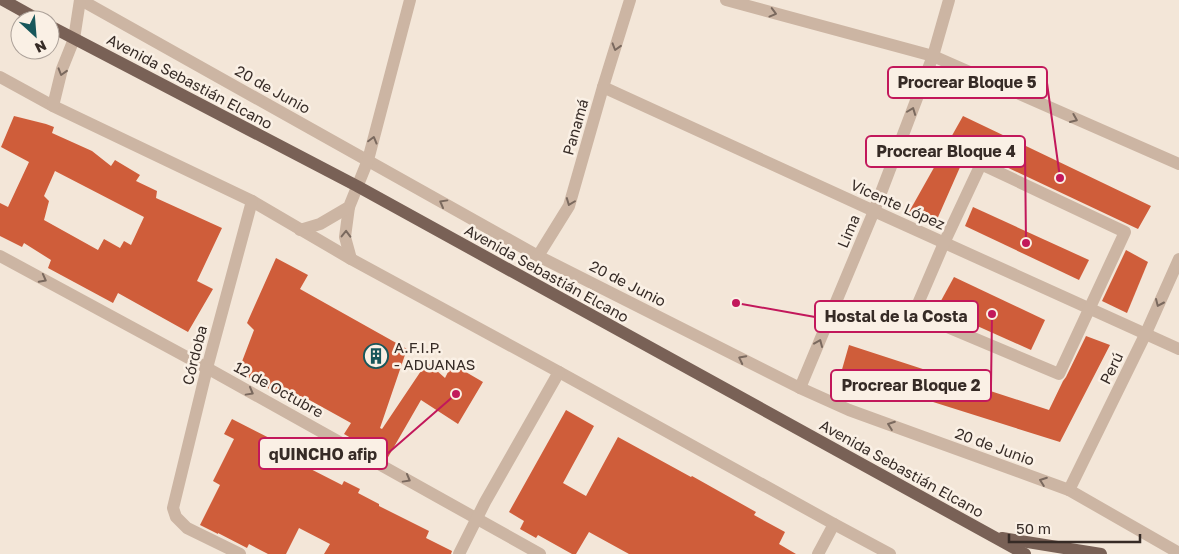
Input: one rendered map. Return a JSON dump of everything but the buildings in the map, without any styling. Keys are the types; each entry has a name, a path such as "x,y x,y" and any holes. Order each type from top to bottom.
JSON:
{"main road":[{"path":"3,0 22,10"},
{"name":"Avenida Sebastián Elcano","path":"60,31 357,186 1026,554"},
{"path":"992,536 1101,554"}],"street":[{"path":"53,106 62,69 74,39 81,0"},
{"name":"20 de Junio","path":"81,0 538,256 800,388 848,410 1069,490 1179,553"},
{"path":"351,260 345,237 349,207 368,160 410,0"},
{"name":"Panamá","path":"538,256 569,206 630,0"},
{"path":"726,0 933,56 1179,164"},
{"name":"Lima","path":"800,388 874,211 933,56 949,0"},
{"path":"0,78 53,106 252,201 351,260 890,554"},
{"name":"Vicente López","path":"603,87 1179,349"},
{"path":"981,164 1125,232 1090,308 1059,374 914,313 981,164"},
{"name":"Córdoba","path":"240,554 187,528 176,517 173,508 207,368 252,201"},
{"path":"300,230 320,224 349,207"},
{"name":"12 de Octubre","path":"0,256 207,368 540,554"},
{"name":"Perú","path":"1069,490 1146,333 1179,259"},
{"path":"459,554 476,518 559,372"},
{"path":"818,554 834,524"}],"place":[{"name":"Procrear Bloque 5","path":"1060,178"},
{"name":"Procrear Bloque 4","path":"1026,243"},
{"name":"Hostal de la Costa","path":"736,303"},
{"name":"Procrear Bloque 2","path":"992,314"},
{"name":"A.F.I.P. - ADUANAS","path":"376,356"},
{"name":"qUINCHO afip","path":"456,394"}]}
